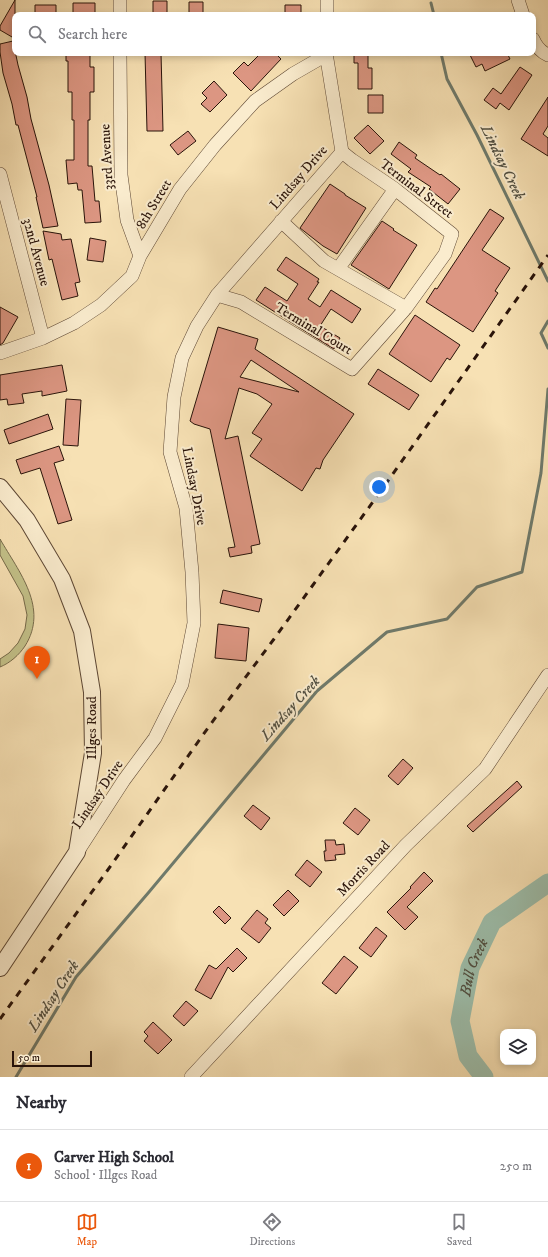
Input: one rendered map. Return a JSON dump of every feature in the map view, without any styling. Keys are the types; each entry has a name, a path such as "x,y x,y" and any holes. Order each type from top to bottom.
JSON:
{"street":[{"path":"120,0 120,12"},
{"path":"327,0 327,12"},
{"path":"518,0 523,12"},
{"path":"536,45 548,55"},
{"name":"33rd Avenue","path":"120,56 121,175 127,220 140,256"},
{"name":"8th Street","path":"0,353 43,338 74,323 101,305 132,276 140,256 180,189 215,145 255,101 293,74 323,56"},
{"path":"326,56 342,152"},
{"name":"Terminal Street","path":"342,152 395,189 452,234 445,254 428,278"},
{"name":"Lindsay Drive","path":"77,852 124,780 155,738 182,684 194,623 192,572 186,508 170,452 174,397 182,358 197,326 217,295 342,152"},
{"name":"32nd Avenue","path":"0,174 43,338"},
{"path":"338,269 395,189"},
{"path":"281,222 324,261 406,308"},
{"name":"Terminal Court","path":"217,295 241,302 352,369 406,308 428,278"},
{"name":"Illges Road","path":"0,487 27,520 62,579 82,631 92,692 93,753 77,852 0,968"},
{"name":"Morris Road","path":"191,1077 406,845 485,769 548,675"}],"shaded area":[{"path":"0,539 23,577 33,604 34,618 32,632 25,646 20,653 0,667 0,659 9,653 18,643 25,629 27,615 23,596 0,555"}],"building":[{"path":"15,0 15,12 12,12 12,37 0,30 0,26"},
{"path":"153,1 167,1 167,12 153,12"},
{"path":"189,2 203,2 203,12 189,12"},
{"path":"73,3 95,3 95,12 73,12"},
{"path":"35,5 56,5 56,12 35,12"},
{"path":"285,5 301,5 301,12 285,12"},
{"path":"12,41 12,56 16,56 58,226 43,228 37,197 18,125 16,125 12,104 3,73 0,44"},
{"path":"66,56 90,56 90,67 94,67 94,92 90,92 90,120 88,120 88,166 92,166 95,201 99,201 101,222 85,223 82,190 78,190 77,183 68,184 66,160 74,160 74,120 72,120 72,92 68,92 68,61 66,61"},
{"path":"145,56 161,56 163,131 147,131"},
{"path":"258,56 278,56 281,59 251,91 233,73 244,62 248,66"},
{"path":"354,56 368,56 368,68 372,68 372,89 358,89 358,63 354,63"},
{"path":"470,56 508,56 510,59 485,71 482,64 476,67"},
{"path":"520,67 532,75 509,110 500,103 496,109 484,100 493,88 501,94"},
{"path":"214,81 227,95 210,112 201,104 207,98 202,93"},
{"path":"368,95 383,95 383,113 368,113"},
{"path":"548,97 548,126 543,134 548,138 548,156 521,139"},
{"path":"368,125 384,141 370,154 354,138"},
{"path":"188,131 196,141 178,155 170,145"},
{"path":"399,142 417,155 415,158 440,175 441,174 460,189 448,204 429,189 431,187 408,172 411,169 391,154"},
{"path":"330,184 366,208 337,254 323,246 300,228"},
{"path":"490,209 504,218 482,250 510,268 495,291 498,293 473,332 426,302 435,288 437,289"},
{"path":"382,221 394,229 393,230 417,245 389,289 351,265"},
{"path":"43,231 61,234 62,240 71,239 80,282 75,283 78,296 62,300 52,259 49,260"},
{"path":"90,238 106,241 103,262 87,260"},
{"path":"286,257 319,279 317,282 319,282 308,299 320,307 331,290 361,309 352,323 331,309 320,326 340,338 334,349 256,300 265,287 287,301 298,284 277,270"},
{"path":"0,307 18,317 3,343 0,345"},
{"path":"415,315 460,345 450,360 447,358 431,382 389,354"},
{"path":"218,327 258,339 255,349 354,414 323,460 320,469 316,468 302,491 250,456 262,439 252,433 272,404 257,394 239,388 225,439 238,436 260,544 251,546 252,553 230,557 228,548 235,547 210,429 194,424 190,421","holes":["251,360 299,392 240,377"]},
{"path":"62,365 67,391 42,396 42,391 22,394 24,403 8,405 7,399 0,400 0,375"},
{"path":"378,369 419,395 409,410 368,384"},
{"path":"66,399 81,400 78,446 63,445"},
{"path":"48,414 53,429 9,444 4,430"},
{"path":"59,446 64,460 54,463 72,520 58,524 40,468 21,474 16,460"},
{"path":"223,590 262,599 259,612 220,603"},
{"path":"218,624 249,628 246,661 215,658"},
{"path":"403,759 413,768 398,785 388,776"},
{"path":"517,781 522,787 473,832 467,826"},
{"path":"253,805 270,818 261,830 244,816"},
{"path":"355,808 370,820 358,835 343,823"},
{"path":"325,840 335,840 336,845 344,844 345,854 335,855 336,860 325,861"},
{"path":"307,860 322,872 310,887 295,875"},
{"path":"424,872 433,881 407,907 418,917 405,930 387,912 411,888 410,887"},
{"path":"288,890 299,901 284,916 273,905"},
{"path":"219,906 231,918 225,924 213,912"},
{"path":"257,910 268,919 265,923 271,928 259,943 241,929"},
{"path":"376,927 387,936 371,957 359,948"},
{"path":"237,948 247,958 233,972 228,967 211,999 195,990 209,965 216,969"},
{"path":"344,956 358,967 336,994 322,983"},
{"path":"186,1001 198,1011 184,1026 173,1016"},
{"path":"153,1022 172,1040 158,1054 144,1041 148,1036 144,1032"}],"waterway":[{"name":"Lindsay Creek","path":"431,3 433,12"},
{"name":"Lindsay Creek","path":"442,56 447,79 477,135 548,281"},
{"name":"Lindsay Creek","path":"548,321 541,333 548,348"},
{"name":"Lindsay Creek","path":"16,1077 76,977 317,691 387,632 447,619 477,587 522,572 541,473 548,389"},
{"name":"Bull Creek","path":"484,1077 468,1056 460,1021 470,968 492,922 548,883"}],"railway":[{"path":"0,1019 210,725 380,492 548,255"}],"place":[{"name":"Carver High School","path":"37,679"}]}
